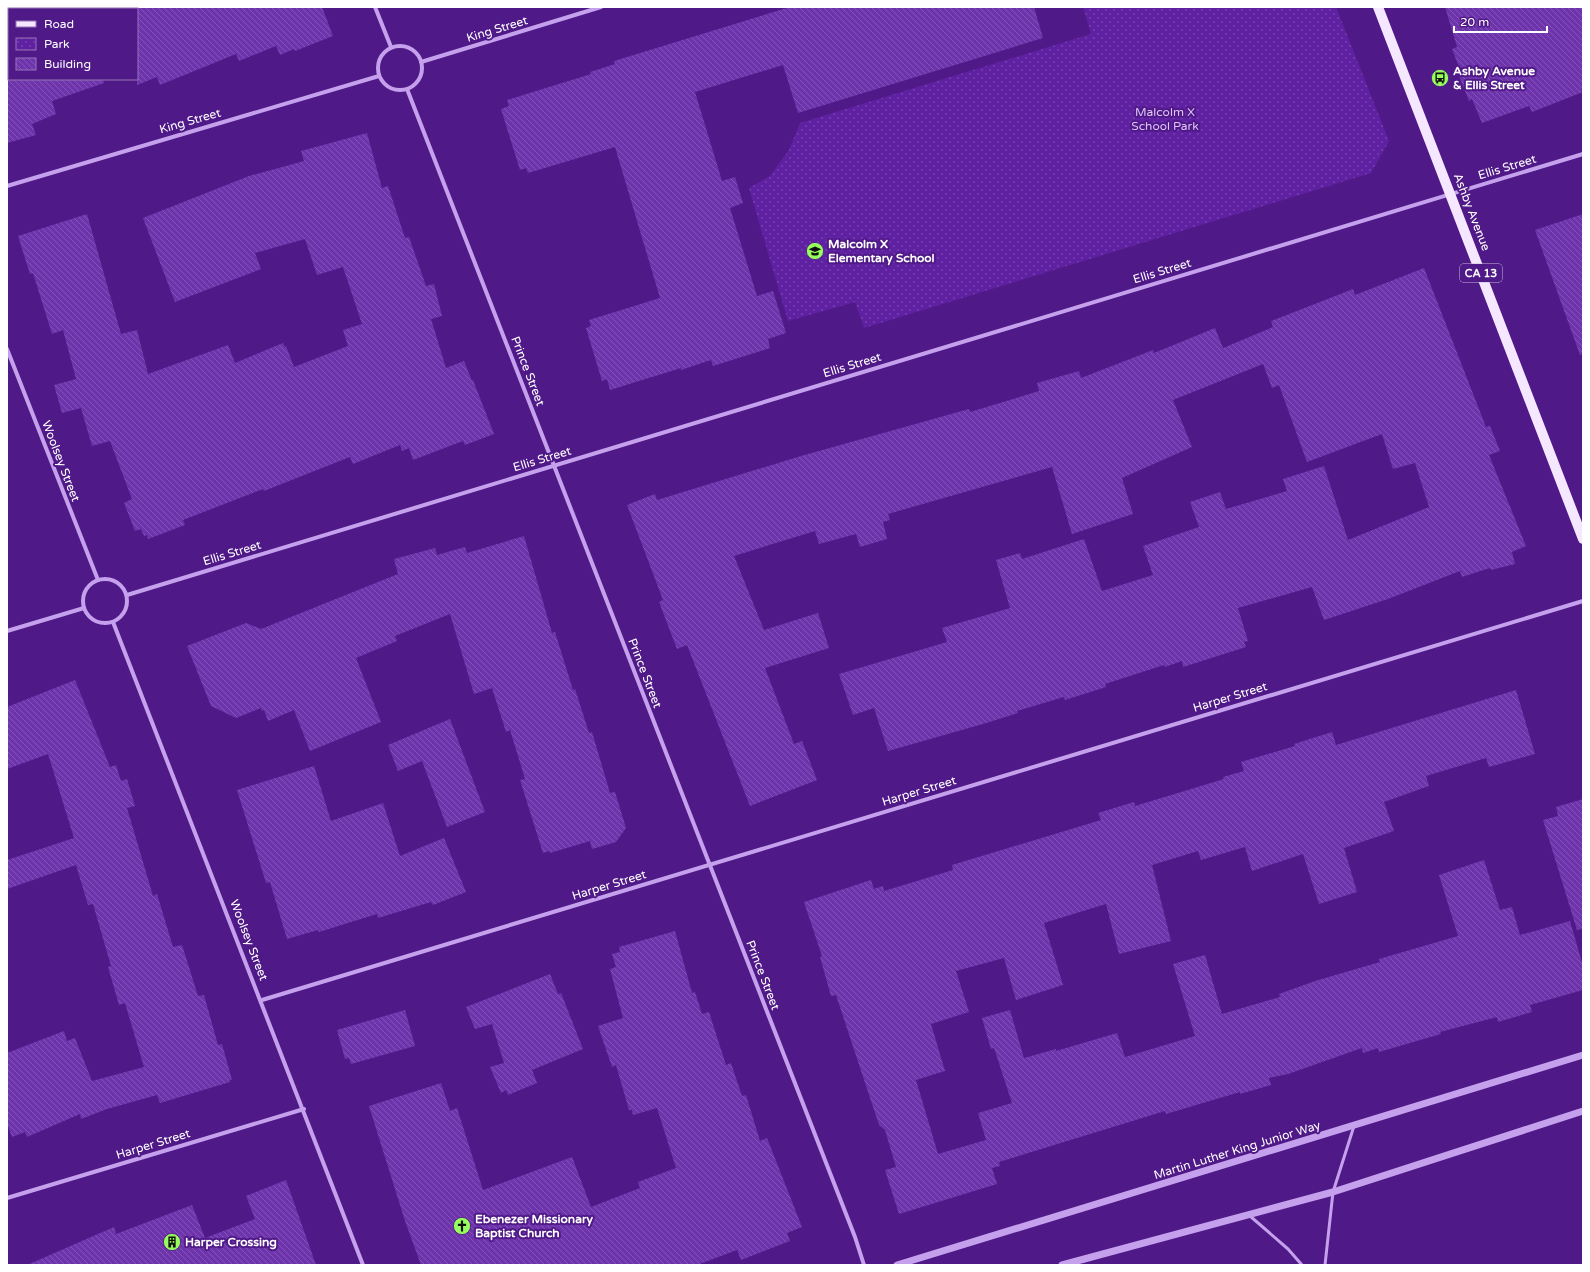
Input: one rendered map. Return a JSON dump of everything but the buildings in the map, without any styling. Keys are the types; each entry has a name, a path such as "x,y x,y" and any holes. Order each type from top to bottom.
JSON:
{"main road":[{"name":"Ashby Avenue","path":"1378,7 1583,539"}],"street":[{"path":"375,7 391,47"},
{"name":"King Street","path":"421,62 601,7"},
{"path":"398,45 406,46 418,55 421,62 421,75 417,81 407,89 393,89 382,82 379,76 378,62 385,51 391,47 398,45"},
{"name":"King Street","path":"7,186 379,76"},
{"name":"Prince Street","path":"407,89 855,1237 864,1265"},
{"name":"Ellis Street","path":"126,595 1583,154"},
{"name":"Woolsey Street","path":"7,349 98,580"},
{"path":"98,580 112,580 118,583 126,595 126,608 119,619 113,622 99,623 87,615 84,608 84,595 91,584 98,580"},
{"name":"Harper Street","path":"262,1000 1583,601"},
{"path":"7,631 84,608"},
{"name":"Woolsey Street","path":"113,622 262,1000 363,1265"},
{"name":"Martin Luther King Junior Way","path":"897,1265 1583,1055"},
{"name":"Harper Street","path":"7,1198 304,1109"},
{"path":"1062,1265 1333,1192 1583,1111"}],"lane":[{"path":"1326,1265 1333,1192 1354,1126"},
{"path":"1249,1214 1288,1249 1302,1265"}],"green space":[{"name":"Malcolm X School Park","path":"1083,7 1336,7 1389,141 1371,173 864,328 855,302 788,321 749,188 770,176 789,150 800,123 1091,34"}],"place":[{"name":"Ashby Avenue & Ellis Street","path":"1440,78"},
{"name":"Malcolm X Elementary School","path":"815,251"},
{"name":"Ebenezer Missionary Baptist Church","path":"462,1226"},
{"name":"Harper Crossing","path":"172,1242"}]}
